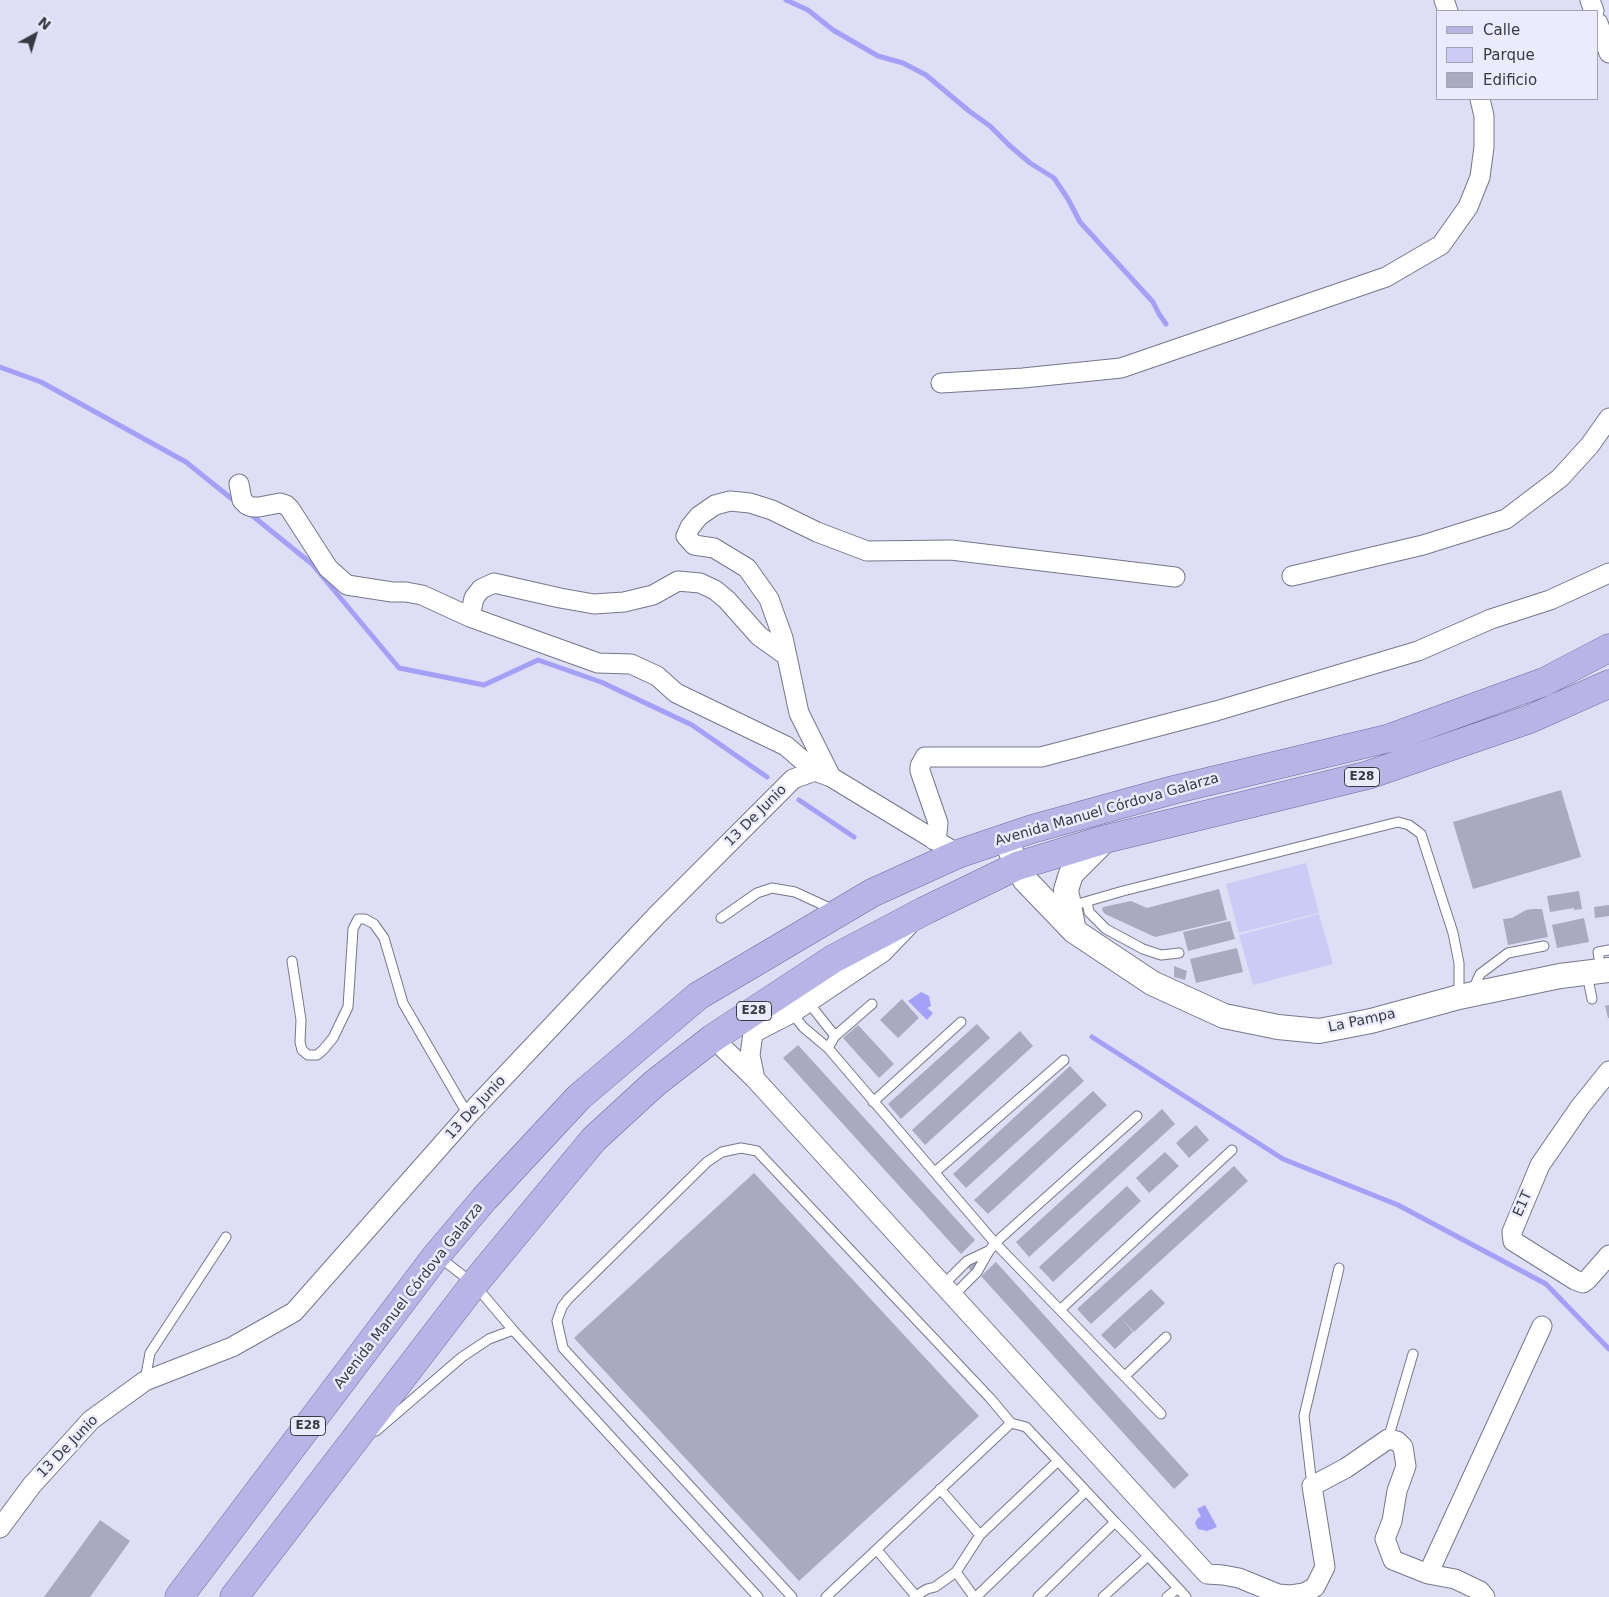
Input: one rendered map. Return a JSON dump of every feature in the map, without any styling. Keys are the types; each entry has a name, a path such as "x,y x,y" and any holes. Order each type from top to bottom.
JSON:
{"main road":[{"name":"Avenida Manuel Córdova Galarza","path":"179,1597 436,1256 485,1198 579,1096 698,996 872,893 958,854 1005,838 1165,792 1390,738 1544,682 1609,648"},
{"name":"Avenida Manuel Córdova Galarza","path":"234,1597 474,1284 594,1139 655,1083 833,959 924,911 1016,866 1106,839 1368,775 1530,718 1609,684"},
{"path":"1216,780 1225,810"}],"street":[{"path":"1599,26 1609,53"},
{"path":"940,383 1023,378 1121,368 1386,276 1441,246 1468,207 1480,177 1484,147 1484,116 1480,100"},
{"path":"1292,576 1423,545 1506,519 1560,478 1590,445 1609,418"},
{"path":"238,484 242,500 252,507 286,505 328,568 346,585 422,595 470,617 598,663 631,664 657,676 676,693 786,746 823,774 958,854"},
{"path":"823,774 800,713 783,638 769,599 747,568 714,548 694,545 686,536 690,526 699,516 715,505 730,501 750,503 772,510 817,532 867,551 951,550 1175,577"},
{"path":"934,840 938,823 920,771 920,766 925,758 1041,757 1216,711 1418,651 1491,619 1550,600 1609,572"},
{"path":"470,617 474,598 481,589 494,583 594,604 624,602 653,595 678,581 700,583 715,590 727,600 759,636 787,656"},
{"name":"13 De Junio","path":"0,1528 32,1485 91,1420 145,1381 232,1347 294,1312 468,1115 658,915 793,779 823,774"},
{"name":"La Pampa","path":"1005,838 1016,866 1025,880 1074,931 1152,983 1224,1016 1286,1028 1319,1030 1371,1021 1465,996 1602,966"},
{"path":"1074,931 1078,904 1066,890 1071,874 1106,839"},
{"path":"716,1040 753,1032 792,1013 882,952 924,911"},
{"path":"753,1032 750,1055 755,1079"},
{"path":"716,1040 755,1079 1207,1574 1239,1578 1278,1594 1304,1593 1315,1587 1325,1568 1312,1486 1346,1468 1388,1439 1397,1441 1402,1448 1406,1466 1397,1492 1392,1522 1385,1539 1392,1560 1428,1574 1455,1579 1480,1591 1485,1597"},
{"name":"E1T","path":"1609,1071 1580,1107 1540,1165 1512,1232 1513,1241 1575,1280 1583,1283 1609,1255"},
{"path":"1428,1574 1542,1326"}],"lane":[{"path":"1078,904 1398,822 1409,825 1421,834 1453,933 1465,996"},
{"path":"721,918 757,894 772,888 795,892 829,906 838,913"},
{"path":"1078,904 1106,929 1143,949 1161,955 1179,953"},
{"path":"292,961 302,1020 300,1042 302,1050 308,1054 317,1055 324,1050 333,1038 348,1007 353,929 358,919 365,919 374,924 384,938 402,1003 468,1115"},
{"path":"1465,996 1480,974 1508,953 1544,946"},
{"path":"1121,963 1143,949"},
{"path":"1592,998 1602,966"},
{"path":"808,1002 835,1036"},
{"path":"828,1048 835,1036 872,1004"},
{"path":"792,1013 803,1027 828,1048 995,1243 1161,1414"},
{"path":"873,1102 961,1022"},
{"path":"935,1172 1064,1060"},
{"path":"948,1291 977,1272 988,1251 995,1243 1137,1116"},
{"path":"792,1597 562,1348 557,1321 562,1307 568,1299 707,1162 722,1152 741,1148 757,1151 990,1398 1011,1423 1026,1427 1186,1597"},
{"path":"1061,1309 1232,1150"},
{"path":"145,1381 150,1353 226,1237"},
{"path":"948,1291 967,1261 988,1251"},
{"path":"436,1256 474,1284 513,1330 758,1597"},
{"path":"1312,1486 1304,1416 1339,1268"},
{"path":"332,1469 433,1380 462,1357 489,1339 513,1330"},
{"path":"1124,1376 1166,1337"},
{"path":"1388,1439 1413,1354"},
{"path":"826,1597 1011,1423"},
{"path":"877,1550 915,1596 935,1587 956,1572 980,1535 1058,1461"},
{"path":"940,1489 980,1535"},
{"path":"956,1572 975,1597 1086,1491"},
{"path":"1038,1597 1116,1522"},
{"path":"1103,1597 1148,1556"},
{"path":"1167,1597 1178,1588"}],"green space":[{"path":"1306,863 1319,913 1239,933 1226,884"},
{"path":"1319,914 1333,964 1253,985 1239,935"}],"shaded area":[{"path":"921,992 929,996 931,1006 927,1008 933,1013 927,1020 908,1001"},
{"path":"1205,1505 1217,1527 1207,1531 1198,1529 1195,1523 1201,1516 1197,1509"}],"building":[{"path":"1561,790 1581,857 1473,889 1453,822"},
{"path":"1219,889 1227,920 1155,937 1105,914 1102,910 1103,907 1131,901 1147,908"},
{"path":"1579,891 1582,909 1574,910 1574,908 1550,912 1547,896"},
{"path":"1609,905 1609,916 1595,918 1594,907"},
{"path":"1542,909 1548,937 1508,945 1503,919 1512,918 1526,910"},
{"path":"1584,918 1589,942 1557,948 1552,925"},
{"path":"1230,921 1235,939 1188,951 1183,932"},
{"path":"1237,948 1243,972 1196,983 1190,959"},
{"path":"1174,966 1187,971 1185,980 1174,977"},
{"path":"902,999 919,1018 898,1038 880,1020"},
{"path":"1609,1005 1609,1018 1608,1018 1605,1006"},
{"path":"977,1024 990,1038 901,1119 888,1104"},
{"path":"858,1025 894,1064 879,1078 843,1038"},
{"path":"1020,1031 1033,1046 925,1145 912,1130"},
{"path":"798,1045 975,1240 961,1254 783,1058"},
{"path":"1070,1066 1084,1081 966,1188 953,1174"},
{"path":"1093,1091 1107,1105 988,1214 974,1200"},
{"path":"1162,1109 1175,1124 1029,1257 1016,1242"},
{"path":"1196,1125 1209,1140 1189,1158 1176,1143"},
{"path":"1165,1152 1179,1166 1149,1193 1136,1178"},
{"path":"1234,1166 1248,1181 1091,1324 1077,1309"},
{"path":"754,1173 979,1416 799,1581 574,1338"},
{"path":"1127,1186 1141,1201 1053,1282 1039,1267"},
{"path":"975,1260 979,1264 972,1272 968,1267"},
{"path":"996,1262 1189,1475 1174,1489 981,1276"},
{"path":"1151,1289 1165,1303 1134,1332 1120,1317"},
{"path":"1120,1317 1133,1332 1115,1349 1101,1335"},
{"path":"100,1520 130,1541 90,1597 44,1597"}],"waterway":[{"path":"786,0 808,10 833,30 878,56 903,63 926,75 990,126 1030,163 1054,178 1080,222 1153,302 1166,324"},
{"path":"0,367 41,382 186,462 237,503"},
{"path":"249,513 312,564 399,668 484,685 538,660 601,682 692,725 767,777"},
{"path":"799,800 854,837"},
{"path":"1092,1037 1283,1159 1398,1205 1546,1284 1609,1349"}]}
